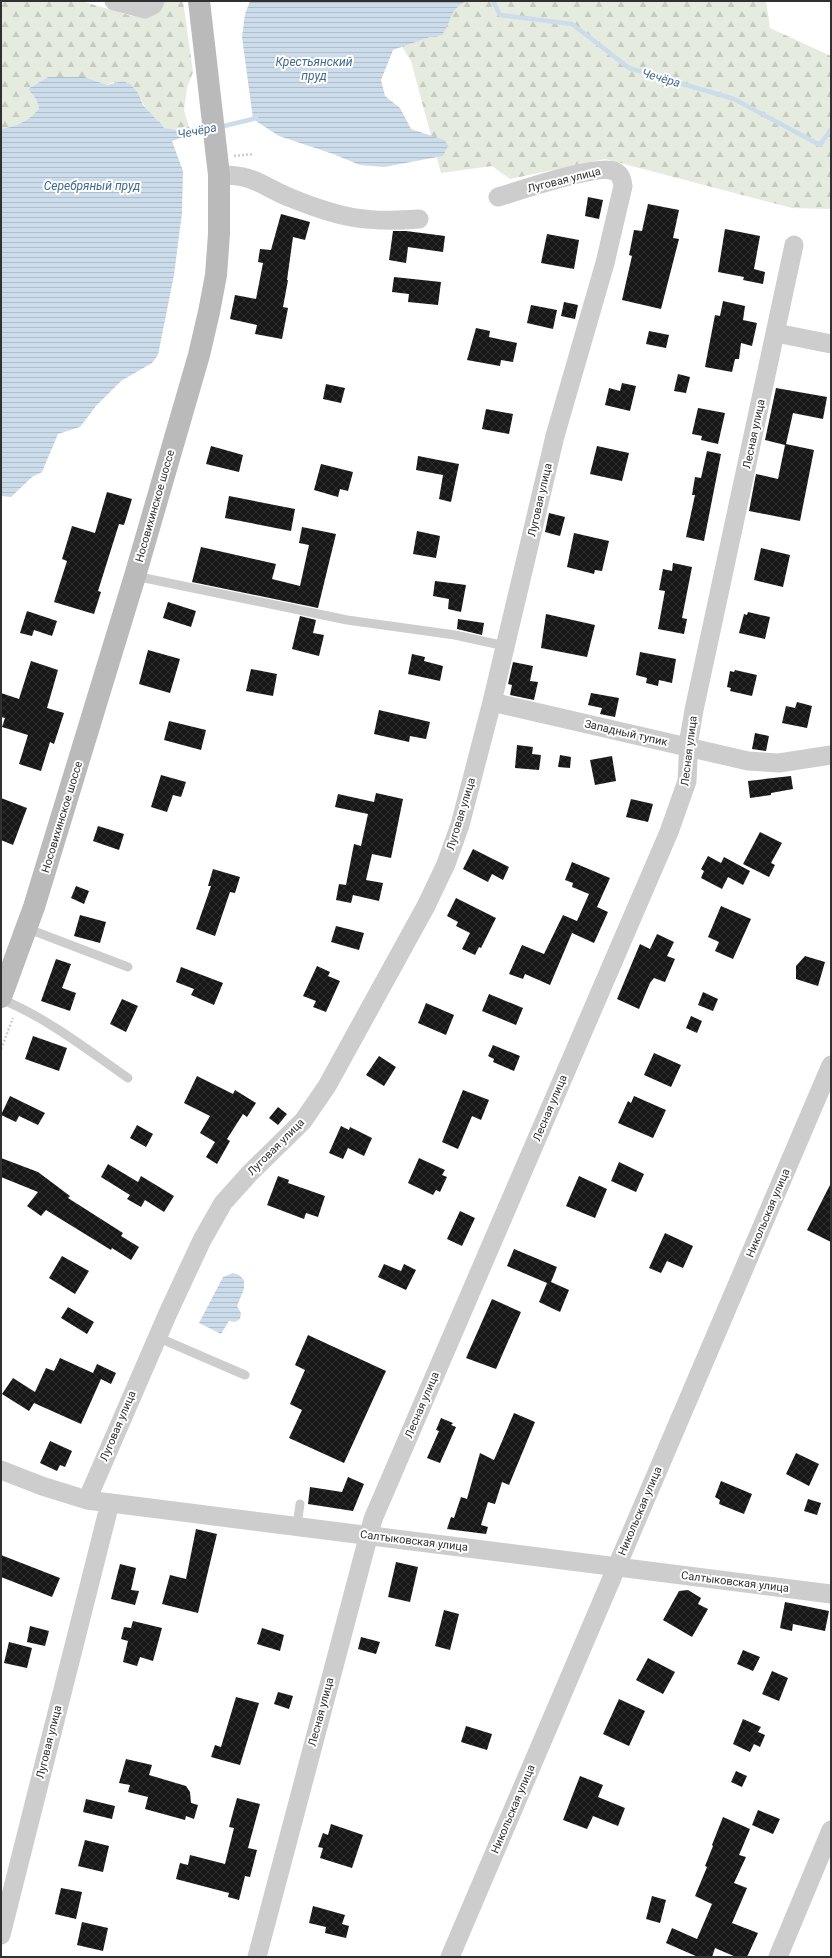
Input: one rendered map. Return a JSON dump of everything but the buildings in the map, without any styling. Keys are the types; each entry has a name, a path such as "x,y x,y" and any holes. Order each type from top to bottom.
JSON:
{"main road":[{"name":"Носовихинское шоссе","path":"1,998 34,907 135,576 199,355 209,312 216,275 224,163 208,79 201,5"}],"street":[{"path":"114,1 145,9 155,1"},
{"path":"224,163 236,174 249,177 290,198 347,217 381,221 419,219"},
{"name":"Луговая улица","path":"87,1500 157,1337 202,1240 223,1203 249,1174 304,1121 327,1086 426,906 446,864 460,825 492,702 555,436 605,263 623,186 621,176 616,171 592,171 498,197"},
{"name":"Лесная улица","path":"257,1957 368,1535 379,1504 669,832 687,781 689,747 694,710 794,246"},
{"path":"776,333 831,344"},
{"name":"Западный тупик","path":"492,702 748,761 779,763 831,755"},
{"name":"Никольская улица","path":"450,1957 831,1065"},
{"name":"Салтыковская улица","path":"1,1470 42,1486 87,1500 831,1594"},
{"name":"Луговая улица","path":"1,1935 110,1502"},
{"path":"778,1957 831,1830"}],"lane":[{"path":"135,576 348,620 455,635 505,646"},
{"path":"26,928 128,967"},
{"path":"1,998 66,1035 128,1078"},
{"path":"157,1337 245,1375"},
{"path":"297,1526 300,1504"}],"path":[{"path":"224,163 254,154"}],"green space":[{"path":"1,1 81,1 132,16 151,17 161,1 183,1 193,72 187,88 184,110 189,127 173,130 164,128 149,112 138,93 113,82 107,85 85,77 48,77 28,89 36,99 39,108 36,112 32,116 12,127 1,129"},
{"path":"373,1 766,1 770,28 831,56 831,209 792,208 605,159 510,179 492,166 441,173 411,61"}],"water":[{"name":"Крестьянский пруд","path":"250,1 466,1 453,13 442,35 430,37 393,50 381,80 385,96 400,108 411,129 444,140 448,146 443,156 384,167 360,165 333,154 279,136 253,119 242,37 245,14"},
{"name":"Серебряный пруд","path":"48,77 85,77 107,85 123,81 130,84 138,93 143,105 164,128 176,130 189,127 194,133 172,141 183,171 182,213 174,275 158,355 152,363 121,381 96,406 80,427 58,434 42,472 32,477 11,497 1,496 1,129 12,127 32,116 36,112 39,108 36,99 28,89"},
{"path":"233,1273 239,1275 244,1280 244,1289 237,1306 241,1313 240,1319 235,1322 229,1321 221,1334 199,1323 223,1277"}],"waterway":[{"name":"Чечёра","path":"493,1 500,15 572,24 629,68 734,99 820,145 831,129"},
{"name":"Чечёра","path":"220,127 253,119 258,115"},
{"name":"Чечёра","path":"188,134 209,130"}]}
